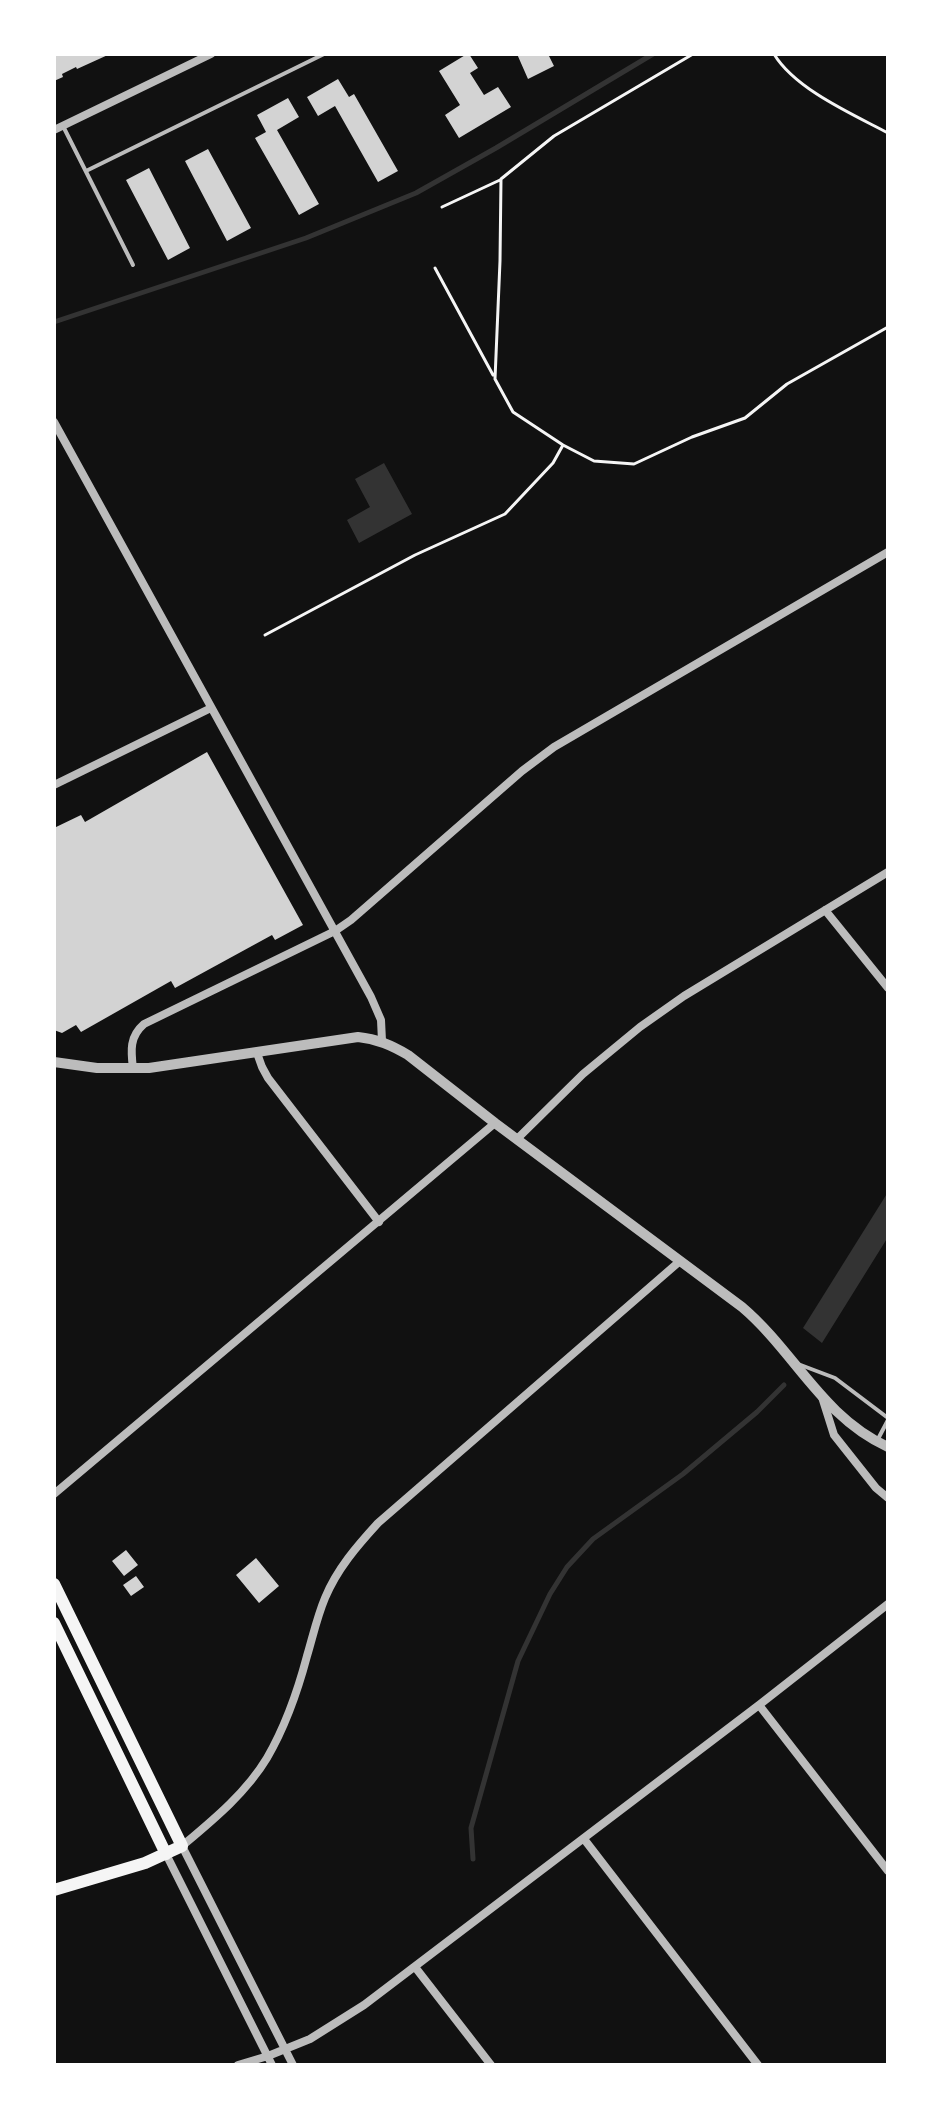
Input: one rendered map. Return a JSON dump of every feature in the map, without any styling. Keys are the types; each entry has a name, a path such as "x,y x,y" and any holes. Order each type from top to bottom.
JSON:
{"main road":[{"path":"54,1584 182,1846 145,1863 54,1890"},
{"path":"54,1623 166,1854"}],"street":[{"path":"59,128 211,54"},
{"path":"54,422 377,1008 382,1041"},
{"path":"54,444 64,439"},
{"path":"133,1069 131,1043 144,1024 335,931 554,747 888,552"},
{"path":"54,785 211,708"},
{"path":"517,1139 583,1074 640,1027 684,996 888,872"},
{"path":"825,910 888,988"},
{"path":"54,1062 82,1067 133,1069 358,1037 382,1041 408,1055 752,1315 841,1417 888,1447"},
{"path":"257,1053 268,1078 379,1222"},
{"path":"54,1494 495,1123"},
{"path":"293,2065 182,1846 225,1809 267,1758 297,1692 316,1620 340,1570 356,1547 378,1523 680,1261"},
{"path":"822,1397 834,1435 876,1488 888,1498"},
{"path":"238,2065 270,2060 364,2005 888,1604"},
{"path":"759,1705 888,1871"},
{"path":"584,1839 758,2065"},
{"path":"166,1854 270,2060"},
{"path":"415,1967 491,2065"}],"lane":[{"path":"86,171 324,54"},
{"path":"59,128 86,171 133,265"},
{"path":"795,1363 835,1378 888,1419 877,1441"}],"path":[{"path":"442,207 501,179 554,136 693,54"},
{"path":"774,54 783,68 832,104 888,133"},
{"path":"495,379 501,179"},
{"path":"435,268 513,412 594,461 634,464 692,437 745,418 787,384 888,327"},
{"path":"265,635 415,555 505,514 553,463 563,445"}],"shaded area":[{"path":"384,463 412,514 359,543 347,520 370,507 355,479"},
{"path":"888,1192 888,1237 822,1343 803,1328"}],"building":[{"path":"54,54 110,54 76,67 54,81"},
{"path":"467,54 478,68 470,73 484,95 498,87 511,107 459,138 445,115 460,105 439,71"},
{"path":"517,54 548,54 554,66 528,79"},
{"path":"338,79 349,97 354,94 398,171 378,182 335,106 318,116 307,97"},
{"path":"288,98 299,117 277,130 319,204 299,215 255,138 266,132 257,115"},
{"path":"208,149 251,228 227,241 185,161"},
{"path":"149,168 190,248 168,260 126,180"},
{"path":"207,752 303,925 275,940 272,935 175,988 171,981 81,1032 76,1025 62,1033 54,1030 54,828 81,815 85,822"},
{"path":"126,1550 138,1565 124,1576 112,1561"},
{"path":"256,1558 279,1586 259,1603 236,1575"},
{"path":"136,1576 144,1587 131,1596 123,1585"}],"waterway":[{"path":"54,322 306,238 416,193 653,54"},
{"path":"473,1859 471,1828 518,1661 550,1594 567,1567 593,1539 683,1474 757,1412 784,1385"}]}
